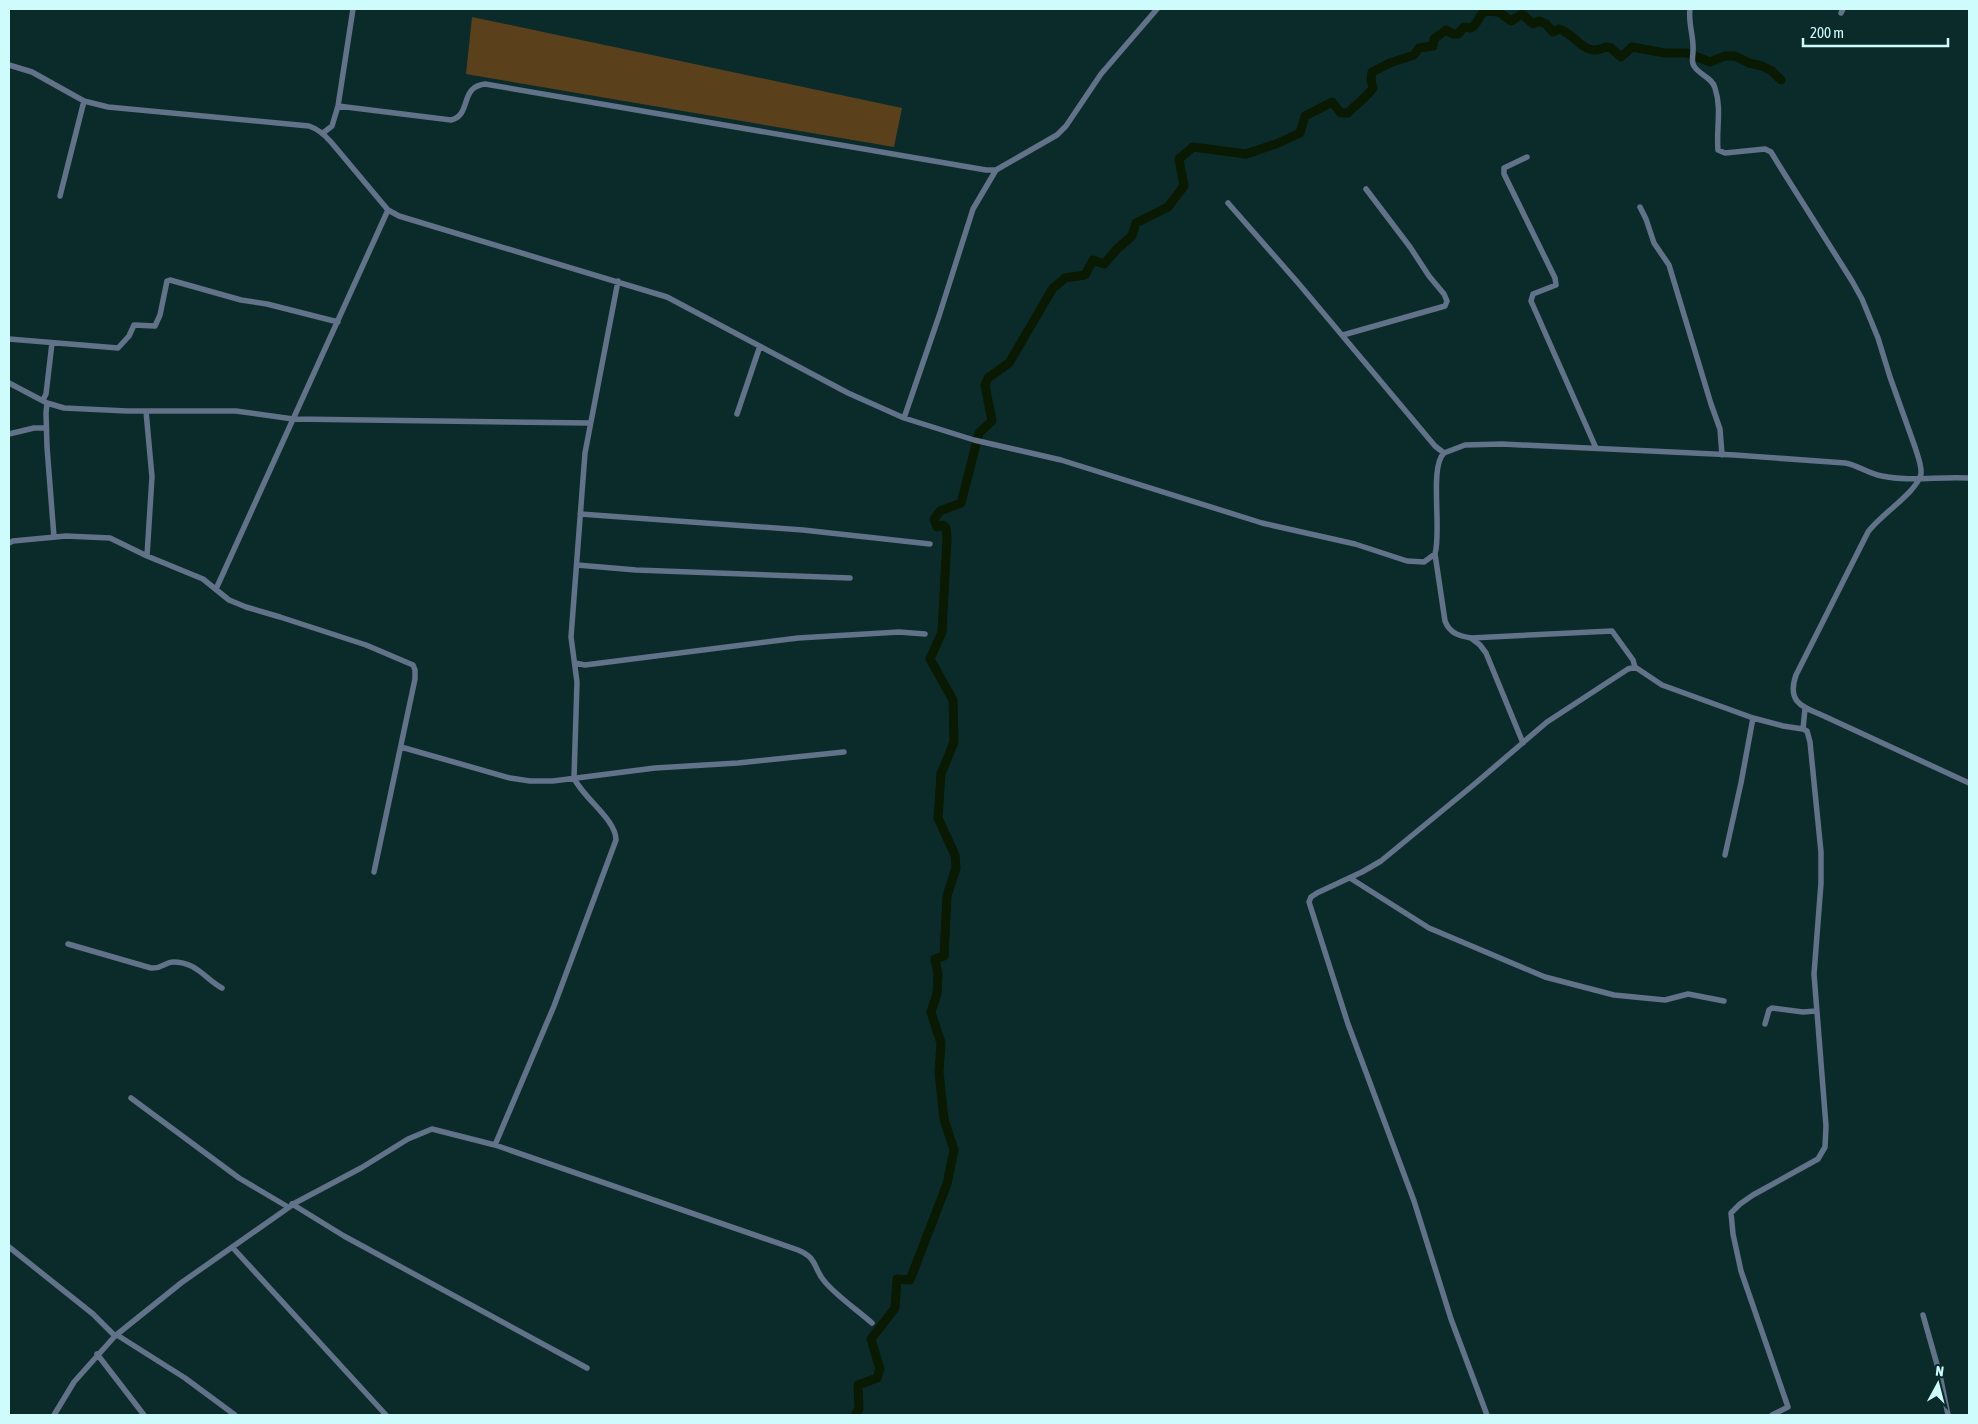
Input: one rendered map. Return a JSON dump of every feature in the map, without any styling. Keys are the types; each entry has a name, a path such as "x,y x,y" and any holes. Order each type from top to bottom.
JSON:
{"street":[{"path":"323,133 332,126 338,106 353,9"},
{"path":"904,418 973,209 996,170 1057,135 1066,126 1101,74 1157,9"},
{"path":"1690,9 1689,25 1694,43 1694,67 1705,74 1715,86 1720,115 1718,150 1725,153 1763,149 1771,152 1857,289 1878,338 1915,447 1921,474 1910,491 1874,523 1868,532 1796,675 1792,687 1793,694 1805,709 1969,784"},
{"path":"9,65 32,72 84,102 108,107 309,126 323,133 388,210 412,222 618,281 667,297 848,393 904,418 974,440 1061,460 1262,523 1355,544 1407,561 1424,562 1435,554"},
{"path":"338,106 451,120 457,119 462,114 469,92 478,84 485,84 986,170 996,170"},
{"path":"60,196 84,102"},
{"path":"1527,157 1504,168 1504,174 1555,278 1556,285 1533,294 1531,301 1596,448"},
{"path":"1343,336 1445,306 1448,301 1366,189"},
{"path":"1228,203 1343,336 1402,408 1435,446 1444,453"},
{"path":"1640,207 1654,243 1670,265 1710,404 1720,429 1722,455"},
{"path":"216,590 388,210"},
{"path":"9,339 118,348 129,336 134,325 155,326 160,315 166,284 170,280 241,300 274,305 338,322"},
{"path":"495,1145 554,1006 616,840 616,833 612,825 578,787 574,778 577,682 571,637 578,565 580,514 590,422 618,281"},
{"path":"52,343 45,401 54,537"},
{"path":"737,414 760,346"},
{"path":"9,383 64,408 146,411 236,411 293,419 590,422"},
{"path":"146,411 152,477 147,556"},
{"path":"9,434 34,428 46,428"},
{"path":"1772,1415 1788,1407 1741,1271 1731,1214 1740,1204 1753,1195 1818,1159 1824,1151 1826,1126 1814,974 1821,883 1821,852 1810,742 1807,731 1753,718 1662,685 1635,667 1612,631 1471,638 1454,633 1445,624 1435,554 1438,532 1438,463 1444,453 1460,446 1481,444 1596,448 1836,462 1858,466 1883,477 1918,479 1969,478"},
{"path":"580,514 803,530 930,544"},
{"path":"10,542 54,537 94,536 110,538 147,556 203,579 229,600 366,645 413,665 415,679 374,872"},
{"path":"578,565 636,570 850,578"},
{"path":"575,663 585,665 798,638 899,632 925,634"},
{"path":"1471,638 1486,653 1523,742"},
{"path":"1487,1415 1451,1319 1414,1201 1348,1024 1309,905 1314,895 1367,870 1399,847 1547,722 1628,669 1635,667"},
{"path":"1803,729 1805,709"},
{"path":"1725,856 1753,718"},
{"path":"401,747 530,782 655,768 738,763 844,752"},
{"path":"1350,878 1429,928 1544,977 1614,994 1665,1000 1688,994 1724,1001"},
{"path":"68,944 151,968 162,967 170,962 175,962 198,969 212,983 222,988"},
{"path":"1766,1024 1769,1010 1772,1008 1802,1012 1816,1011"},
{"path":"131,1098 239,1178 588,1368"},
{"path":"54,1415 74,1382 97,1354 116,1335 182,1283 290,1206 425,1131 440,1130 495,1145 804,1252 814,1261 819,1274 826,1283 872,1323"},
{"path":"9,1247 93,1314 116,1335 193,1383 235,1415"},
{"path":"233,1248 386,1415"},
{"path":"1923,1315 1940,1375 1948,1415"},
{"path":"97,1354 144,1415"}],"shaded area":[{"path":"472,17 902,108 894,147 466,74"}],"waterway":[{"path":"855,1415 859,1409 858,1385 877,1378 880,1369 871,1339 895,1308 897,1279 910,1280 947,1184 954,1150 944,1119 939,1072 941,1043 931,1012 937,994 938,974 935,959 944,956 947,896 956,868 955,855 938,818 941,774 954,742 953,700 930,659 942,632 947,539 946,528 943,525 937,527 934,519 940,511 961,503 979,433 992,421 985,385 988,378 1009,363 1053,288 1065,278 1085,275 1093,260 1104,264 1132,236 1136,223 1168,207 1184,186 1179,159 1193,147 1246,154 1276,144 1300,133 1305,116 1332,102 1341,113 1348,113 1373,88 1372,72 1390,63 1414,55 1419,48 1433,46 1434,39 1446,30 1453,34 1458,34 1464,27 1471,28 1485,11 1499,12 1511,21 1522,14 1533,24 1539,21 1546,24 1553,32 1559,29 1566,32 1586,48 1592,50 1606,47 1611,48 1621,57 1632,47 1665,53 1687,53 1710,62 1725,56 1735,56 1772,71 1781,80"}]}
